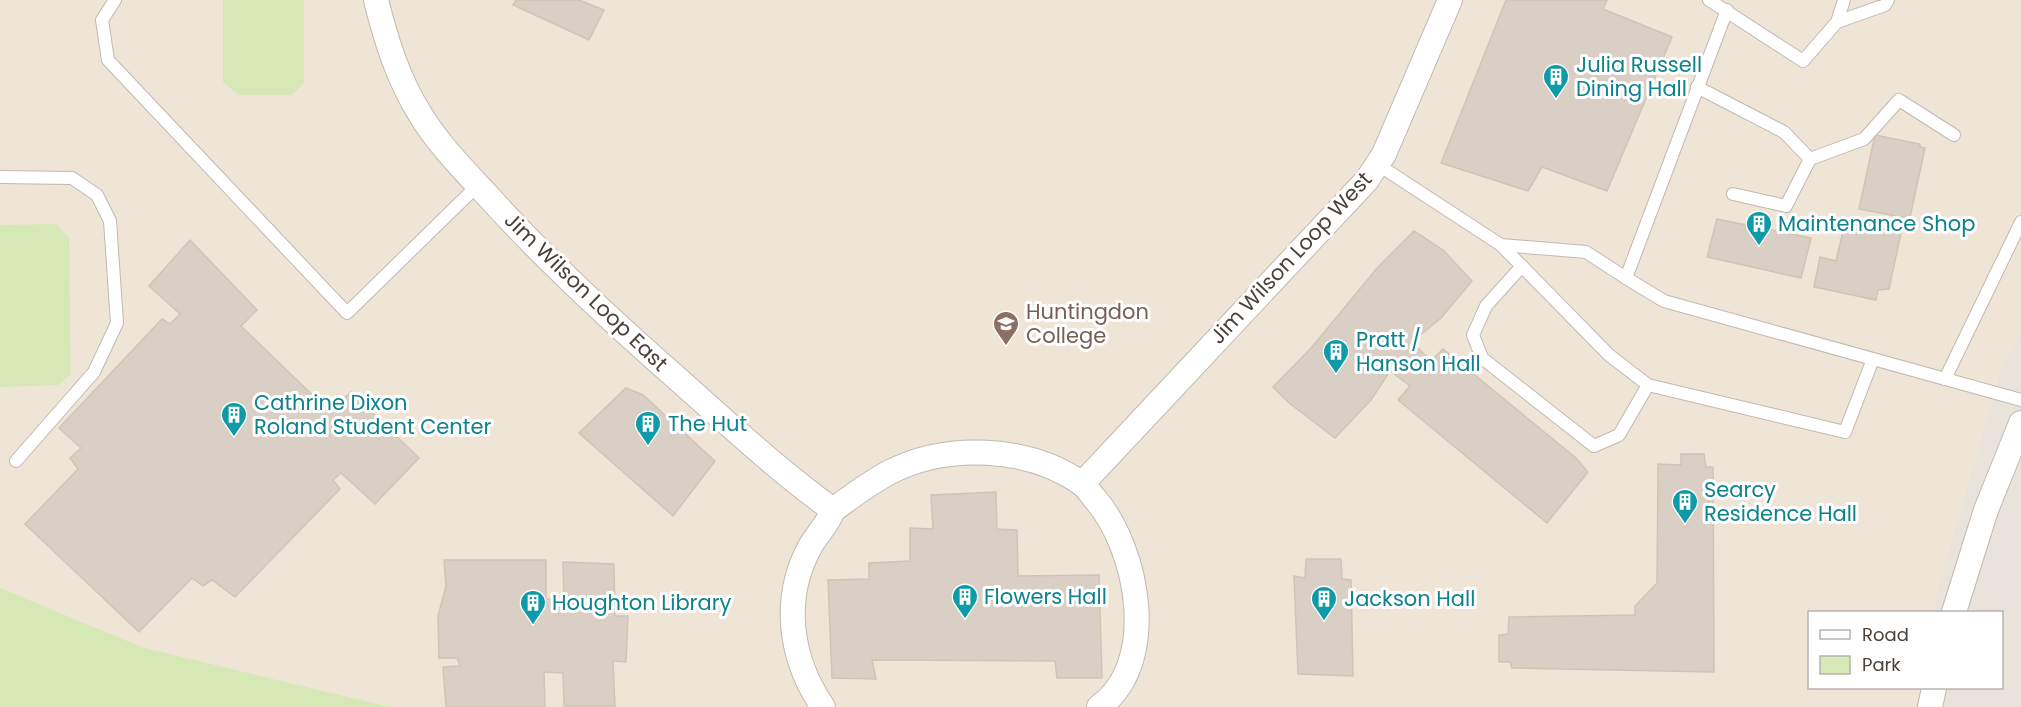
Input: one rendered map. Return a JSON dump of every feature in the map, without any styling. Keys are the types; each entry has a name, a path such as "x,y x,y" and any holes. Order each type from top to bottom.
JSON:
{"street":[{"name":"Jim Wilson Loop East","path":"376,0 388,48 416,108 450,156 553,266 594,304 796,484 833,510"},
{"name":"Jim Wilson Loop West","path":"1082,484 1100,461 1346,204 1377,164 1450,0"},
{"path":"1954,611 1986,510 2021,423"},
{"path":"823,707 809,686 797,658 792,628 793,599 800,569 811,544 830,519 833,510 891,472 922,460 953,453 985,453 1018,457 1048,467 1082,484 1104,510 1121,540 1133,577 1137,616 1130,662 1119,683 1099,707"},
{"path":"1930,707 1934,689"}],"lane":[{"path":"115,0 102,20 108,60 347,313 478,185"},
{"path":"1709,0 1803,61 1837,22 1844,0"},
{"path":"1837,22 1885,4 1888,0"},
{"path":"1626,278 1727,10"},
{"path":"1697,87 1784,132 1810,159"},
{"path":"1733,194 1786,206 1810,159 1864,139 1899,100 1954,135"},
{"path":"1377,164 1501,245 1609,355 1648,385 1845,432 1873,359"},
{"path":"0,177 72,177 97,195 110,221 117,323 94,372 16,461"},
{"path":"1945,379 2021,222"},
{"path":"1501,245 1586,252 1664,301 2021,400"},
{"path":"1522,266 1486,306 1473,334 1482,358 1594,446 1619,435 1648,385"}],"shaded area":[{"name":"Huntingdon College","path":"0,0 2021,0 2021,334 2003,361 1937,589 1933,611 1808,611 1808,689 1920,689 1917,707 0,707"},
{"path":"2021,334 2021,707 1917,707 1920,689 2003,689 2003,611 1933,611 1937,589 2003,361"}],"green space":[{"path":"223,0 304,0 304,83 292,95 238,95 223,82"},
{"path":"56,224 69,238 71,374 58,385 0,387 0,225"},
{"path":"0,588 144,648 390,707 0,707"}],"building":[{"path":"516,0 579,0 604,10 589,40 513,5"},
{"name":"Julia Russell Dining Hall","path":"1506,0 1607,0 1603,9 1672,37 1607,191 1542,167 1528,191 1441,163"},
{"path":"1875,135 1920,144 1920,147 1925,148 1910,217 1859,209"},
{"path":"1846,218 1892,228 1891,231 1901,233 1889,289 1878,290 1876,300 1814,287 1820,257 1836,261"},
{"name":"Maintenance Shop","path":"1717,219 1811,238 1801,278 1707,257"},
{"name":"Pratt / Hanson Hall","path":"1414,231 1443,250 1472,281 1441,318 1412,342 1431,361 1443,349 1576,458 1588,472 1547,523 1398,400 1410,386 1390,371 1371,400 1335,438 1289,403 1273,387 1312,347 1378,267"},
{"name":"Cathrine Dixon Roland Student Center","path":"190,240 257,310 241,326 329,411 351,392 419,458 375,504 341,473 333,480 340,489 235,597 212,580 203,586 192,578 139,632 25,524 78,469 70,458 81,448 59,428 162,319 170,324 180,314 149,286"},
{"name":"The Hut","path":"626,388 643,395 715,461 673,516 579,433"},
{"name":"Searcy Residence Hall","path":"1681,454 1704,454 1706,467 1713,467 1714,672 1512,668 1510,662 1499,662 1499,635 1508,634 1509,617 1635,615 1635,606 1657,583 1658,464 1681,465"},
{"name":"Flowers Hall","path":"996,492 997,529 1017,530 1018,576 1099,575 1102,678 1057,678 1055,661 872,660 876,679 832,678 828,580 869,579 869,563 910,561 910,528 933,529 931,495"},
{"name":"Jackson Hall","path":"1306,559 1341,559 1342,579 1351,580 1353,676 1298,674 1294,576 1305,578"},
{"name":"Houghton Library","path":"444,560 546,560 546,599 564,599 563,562 614,564 615,616 628,616 626,662 613,661 615,706 564,706 563,673 544,672 545,707 446,707 443,667 460,666 457,658 439,658 438,616 446,586"}],"place":[{"name":"Julia Russell Dining Hall","path":"1556,100"},
{"name":"Maintenance Shop","path":"1759,247"},
{"name":"Huntingdon College","path":"1006,347"},
{"name":"Pratt / Hanson Hall","path":"1336,375"},
{"name":"Cathrine Dixon Roland Student Center","path":"234,438"},
{"name":"The Hut","path":"648,447"},
{"name":"Searcy Residence Hall","path":"1685,525"},
{"name":"Flowers Hall","path":"965,620"},
{"name":"Jackson Hall","path":"1324,622"},
{"name":"Houghton Library","path":"533,626"}]}
